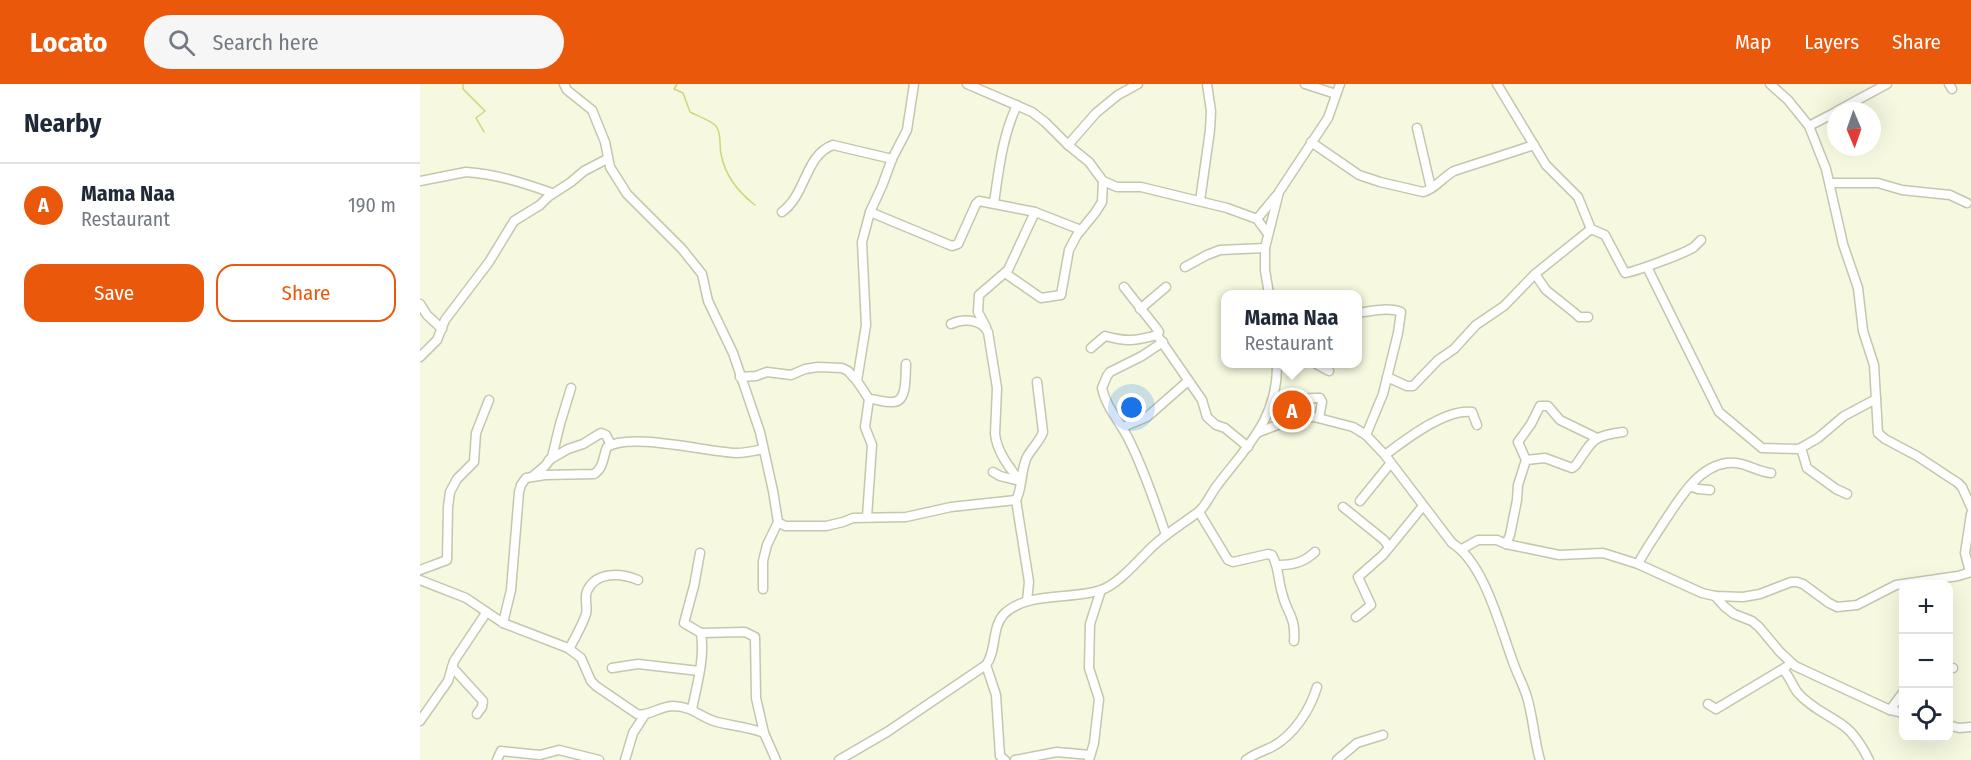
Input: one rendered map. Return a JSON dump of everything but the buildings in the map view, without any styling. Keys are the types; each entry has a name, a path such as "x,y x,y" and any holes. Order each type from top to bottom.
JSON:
{"street":[{"path":"564,84 567,90 592,110 605,142 607,159 627,194 702,274 708,301 733,353 760,432 773,491 778,522 767,544 763,561 763,589"},
{"path":"857,381 866,326 862,242 870,212 907,130 914,84"},
{"path":"967,84 1017,105 1046,122 1095,169 1103,181 1117,187 1142,187 1200,201 1257,219 1268,234"},
{"path":"1068,145 1096,113 1118,95 1138,84"},
{"path":"1200,201 1210,130 1211,111 1207,84"},
{"path":"1305,84 1336,94"},
{"path":"1257,219 1279,192 1328,118 1340,84"},
{"path":"1497,84 1546,165 1578,197 1591,229 1605,235 1624,273 1647,267 1690,249 1701,240"},
{"path":"1770,84 1788,100 1809,126 1830,183 1843,244 1858,288 1863,331 1874,366 1877,429 1880,435 1958,483 1971,507"},
{"path":"1854,102 1887,84"},
{"path":"994,203 1003,144 1017,105"},
{"path":"1809,126 1827,116"},
{"path":"1417,128 1431,188"},
{"path":"1311,142 1359,175 1414,191 1427,192 1444,176 1454,171 1534,145"},
{"path":"782,212 800,191 810,166 828,146 833,145 892,159"},
{"path":"420,357 438,340 449,314 489,262 510,225 584,171 607,159"},
{"path":"420,181 466,172 508,179 552,193"},
{"path":"1005,273 1041,298 1061,295 1069,250 1102,202 1103,181"},
{"path":"1830,183 1878,183 1902,190 1950,195 1967,203"},
{"path":"1268,290 1265,248 1279,192"},
{"path":"870,212 945,244 956,246 977,202 994,203 1035,212 1081,230"},
{"path":"1020,481 1004,458 994,434 998,388 989,335 978,312 980,293 1005,273 1035,212"},
{"path":"1387,377 1407,387 1413,386 1438,360 1454,349 1476,325 1504,306 1535,274 1591,229"},
{"path":"1185,267 1220,250 1265,248"},
{"path":"1647,267 1721,415 1763,448 1794,450 1801,448 1818,438 1844,416 1876,399"},
{"path":"1535,274 1546,290 1579,317 1588,317"},
{"path":"1124,287 1158,329 1160,339 1202,400 1207,417 1248,447"},
{"path":"1140,309 1166,287"},
{"path":"420,304 427,315 442,329"},
{"path":"1362,313 1387,310 1401,312 1383,394 1366,435"},
{"path":"951,324 959,320 966,320 986,328"},
{"path":"1091,348 1105,336 1120,341 1160,339"},
{"path":"1160,339 1142,356 1115,369 1106,377 1102,392 1114,417 1123,427 1150,487 1166,535"},
{"path":"869,399 893,402 900,400 904,394 906,364"},
{"path":"740,377 756,376 767,372 791,375 818,367 842,368 848,371 869,399 865,427 873,445 867,517"},
{"path":"839,760 887,732 987,665 991,659 996,631 1004,615 1027,601 1101,590 1116,580 1186,519 1199,512 1259,432 1273,400 1277,368"},
{"path":"1324,368 1329,371"},
{"path":"1123,427 1147,417 1188,381"},
{"path":"1027,601 1029,582 1016,501 1021,490 1020,481 1028,456 1043,432 1037,382"},
{"path":"503,623 511,590 519,492 524,481 545,466 552,457 571,388"},
{"path":"1273,400 1288,402 1310,397 1320,398 1322,402 1319,418"},
{"path":"420,570 447,560 450,492 457,479 474,462 476,433 489,400"},
{"path":"1506,544 1517,501 1518,485 1526,460 1518,442 1540,406 1548,406 1560,420 1597,438"},
{"path":"1360,501 1387,459 1411,436 1460,411 1472,412 1477,425"},
{"path":"1259,432 1293,419 1319,418 1353,427 1366,435 1387,459 1452,543 1462,549 1476,568 1527,696 1540,760"},
{"path":"1526,460 1545,458 1572,468 1597,438 1623,432"},
{"path":"546,462 601,434 606,435 611,445"},
{"path":"533,476 594,474 602,465 605,451 611,445 620,442 640,442 736,453 763,449"},
{"path":"1801,448 1804,462 1809,470 1847,494"},
{"path":"1638,564 1672,507 1690,486 1710,469 1725,463 1750,465 1760,472 1771,473"},
{"path":"993,472 1020,481"},
{"path":"1690,486 1700,490 1710,490"},
{"path":"778,522 785,526 826,526 853,518 906,517 951,507 1016,501"},
{"path":"1356,617 1371,605 1358,577 1383,555 1423,506"},
{"path":"1343,507 1384,540 1389,547"},
{"path":"1199,512 1228,560 1233,562 1272,555 1277,565 1282,594 1293,619 1294,640"},
{"path":"1462,549 1478,540 1497,540 1559,555 1603,553 1638,564 1702,593 1715,596 1743,597 1797,582 1828,603 1837,607 1851,607 1896,585 1958,576 1970,572 1965,553 1971,514"},
{"path":"1277,565 1300,562 1308,559 1315,552"},
{"path":"700,554 684,623 701,633 745,632 755,637 756,698 764,733 775,760"},
{"path":"569,649 585,616 586,596 591,585 599,579 614,574 638,580"},
{"path":"420,580 466,598 503,623 579,655 591,681 598,688 637,714 644,716"},
{"path":"1015,760 1057,752 1089,757 1094,743 1100,699 1089,668 1090,624 1101,590"},
{"path":"1715,596 1734,614 1760,627 1791,663 1890,710 1899,712"},
{"path":"420,721 448,681 452,667 486,613"},
{"path":"692,709 702,651 701,633"},
{"path":"1708,704 1716,709 1791,663"},
{"path":"612,668 638,664 699,671"},
{"path":"987,665 996,695 1000,756 1005,760"},
{"path":"452,667 482,699 483,704 477,714"},
{"path":"1783,670 1799,694 1846,727 1869,760"},
{"path":"1246,760 1271,747 1292,732 1310,705 1317,687"},
{"path":"1890,710 1899,698"},
{"path":"624,760 633,732 644,716 654,710 669,706 692,709 715,721 764,733"},
{"path":"1953,726 1971,727"},
{"path":"1337,760 1357,743 1383,735"},
{"path":"497,760 501,751 540,755 559,750 599,760"}],"waterway":[{"path":"463,84 463,89 485,111 476,118 484,132"},
{"path":"677,84 674,89 683,93 690,112 716,126 719,132 720,151 729,176 738,189 755,205"}],"place":[{"name":"Mama Naa","path":"1292,410"}]}
